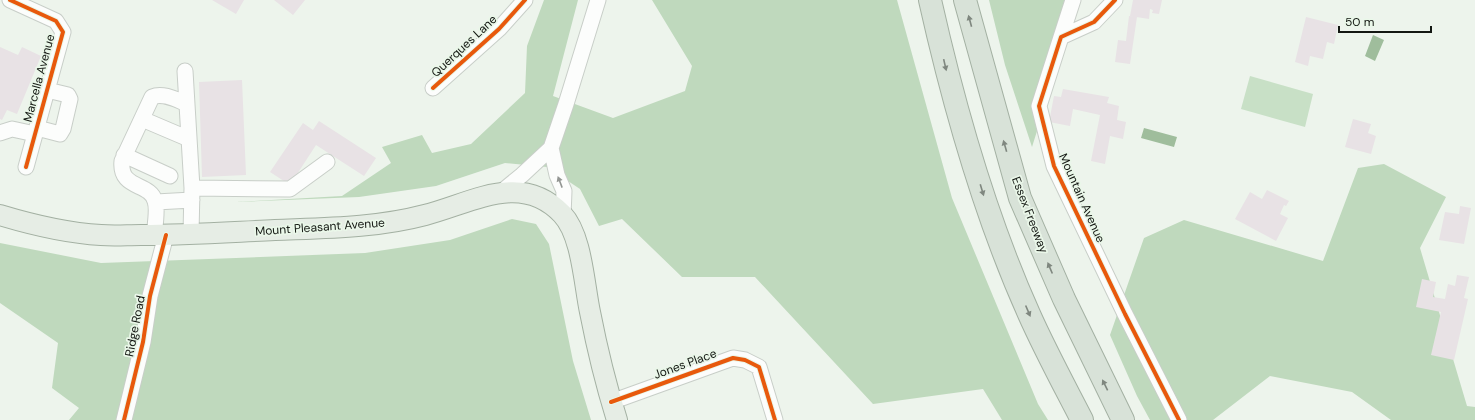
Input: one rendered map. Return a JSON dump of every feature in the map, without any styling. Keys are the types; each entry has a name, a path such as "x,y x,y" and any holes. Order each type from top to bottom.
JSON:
{"highway":[{"path":"930,0 946,72 988,212 1029,314 1082,420"},
{"name":"Essex Freeway","path":"965,0 980,60 1020,198 1064,299 1123,420"}],"main road":[{"name":"Mount Pleasant Avenue","path":"0,215 60,230 101,235 191,234 354,226 394,222 425,215 500,192 520,192 533,195 553,206 563,216 573,231 579,253 589,312 614,411"}],"street":[{"name":"Querques Lane","path":"433,88 499,29 525,0"},
{"path":"500,192 522,175 551,148 598,0"},
{"name":"Mountain Avenue","path":"1073,0 1039,106 1054,166 1125,314 1179,420"},
{"path":"1061,37 1094,22 1115,0"},
{"name":"Marcella Avenue","path":"14,1 56,21 62,32 26,167"},
{"path":"185,71 192,194 191,234"},
{"path":"0,133 12,129 60,134 64,129 70,100 68,96 47,90"},
{"path":"187,104 162,95 157,94 152,97 124,155 121,169 124,175 129,181 153,196 156,202 192,194 290,189 327,162"},
{"path":"142,119 189,139"},
{"path":"551,148 564,191 563,216"},
{"path":"124,155 170,176"},
{"name":"Ridge Road","path":"124,420 143,342 160,235 156,202"},
{"name":"Jones Place","path":"614,411 733,358 745,360 759,367 775,420"}],"shaded area":[{"path":"544,0 578,0 553,96 613,118 685,91 692,66 652,0 897,0 952,198 1038,404 1048,420 1002,420 983,389 873,404 755,277 682,277 622,219 599,226 580,189 547,167 505,163 436,186 359,197 235,202 342,196 391,163 382,147 422,135 432,153 471,144 525,93 527,46"},
{"path":"989,0 1078,0 1032,147 1005,65"},
{"path":"1373,35 1384,40 1375,61 1365,56"},
{"path":"1250,76 1313,94 1305,127 1241,109"},
{"path":"1144,128 1177,137 1174,147 1141,138"},
{"path":"1384,164 1446,197 1420,248 1467,406 1475,407 1475,420 1391,420 1352,392 1270,376 1213,420 1150,420 1137,396 1110,335 1144,238 1184,220 1323,261 1358,168"},
{"path":"512,219 536,224 549,244 573,361 591,420 69,420 79,408 52,388 58,343 0,303 0,243 101,263 365,253 450,240"}],"building":[{"path":"212,0 244,0 236,14"},
{"path":"274,0 305,0 293,15"},
{"path":"1133,0 1162,0 1159,14 1152,13 1153,10 1150,9 1149,19 1130,16"},
{"path":"1129,16 1137,17 1130,64 1115,62 1118,40 1126,41"},
{"path":"1306,17 1338,25 1334,44 1327,42 1323,59 1310,56 1308,66 1295,62"},
{"path":"0,47 18,55 22,47 41,56 17,114 7,110 2,120 0,119"},
{"path":"242,80 246,175 202,177 199,82"},
{"path":"1063,89 1109,97 1107,103 1119,106 1117,120 1126,122 1123,139 1110,136 1105,164 1091,161 1100,115 1073,109 1070,126 1049,122 1054,96 1061,97"},
{"path":"1353,119 1371,124 1368,133 1376,136 1371,154 1345,147"},
{"path":"319,121 376,158 364,176 316,145 290,185 270,172 303,123 313,130"},
{"path":"1267,190 1289,201 1286,206 1284,205 1280,214 1288,218 1276,241 1235,219 1250,192 1262,199"},
{"path":"1460,206 1471,208 1464,244 1439,240 1445,212 1459,214"},
{"path":"1457,275 1469,277 1464,298 1468,299 1454,360 1431,355 1441,312 1416,307 1422,279 1436,282 1433,297 1445,299 1448,284 1455,286"}],"cycle path":[{"path":"10,0 56,21 63,32 26,167"},
{"path":"433,88 499,29 525,0"},
{"path":"1115,0 1094,22 1061,37 1039,106 1054,166 1125,314 1179,420"},
{"path":"124,420 143,342 150,296 166,235"},
{"path":"611,402 733,358 745,360 759,367 775,420"}]}
